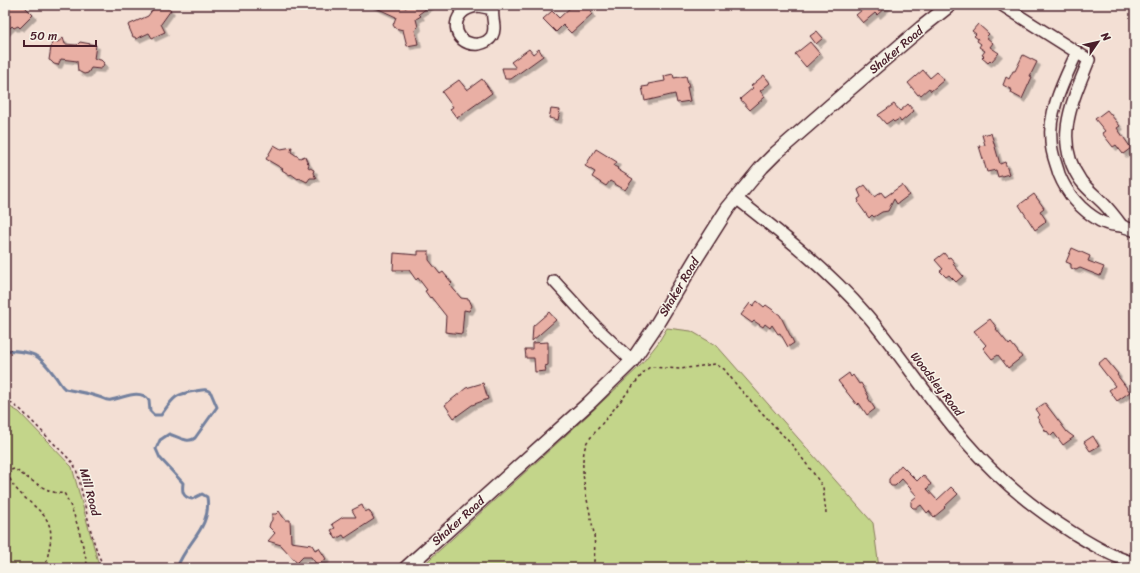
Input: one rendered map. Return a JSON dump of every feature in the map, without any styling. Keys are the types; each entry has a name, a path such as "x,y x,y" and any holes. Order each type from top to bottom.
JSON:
{"main road":[{"name":"Shaker Road","path":"406,568 589,403 632,361 656,327 697,258 736,198 762,167 776,153 921,28 950,5"}],"street":[{"path":"1002,5 1089,60 1070,107 1066,136 1068,150 1075,170 1082,182 1103,203 1122,226"},
{"path":"1077,52 1063,84 1053,113 1050,135 1052,151 1065,187 1076,202 1101,222 1122,226 1135,231"},
{"name":"Woodsley Road","path":"736,198 805,252 842,288 867,315 964,440 994,472 1028,501 1065,528 1104,551 1135,563"},
{"path":"554,281 596,327 632,361"}],"path":[{"path":"593,568 594,541 583,462 585,447 587,442 645,371 650,367 680,369 715,364 724,368 739,388 793,446 814,474 823,487 826,513"},
{"name":"Mill Road","path":"5,399 20,410 73,463 78,473 86,512 99,556 105,568"},
{"path":"46,568 52,538 48,523 41,511 11,482 9,474 11,470 14,469 56,493 64,493 78,526 88,568"}],"green space":[{"path":"667,328 691,331 717,346 873,523 879,568 420,568 640,366 658,343"},
{"path":"5,404 19,412 72,467 98,562 102,568 5,568"}],"building":[{"path":"5,5 23,5 33,15 20,28 18,26 14,28 12,26 5,33"},
{"path":"156,5 164,5 171,10 161,24 165,32 152,38 149,33 136,39 133,37 128,25 148,16"},
{"path":"370,5 400,5 406,8 409,5 431,5 419,14 421,16 416,19 418,27 415,30 418,44 407,46 403,30 395,28 393,25 396,17"},
{"path":"573,5 585,5 592,14 571,33 563,25 556,32 543,19 552,11 559,18"},
{"path":"868,5 888,5 877,15 875,13 863,23 856,15"},
{"path":"978,24 989,34 986,37 993,43 990,47 999,53 991,62 990,61 988,63 982,58 985,51 979,47 981,44 974,36 976,34 972,31"},
{"path":"817,31 823,38 816,44 810,36"},
{"path":"63,38 65,44 77,45 80,42 96,45 94,59 101,60 104,63 103,67 100,69 91,68 88,73 84,74 78,71 77,61 61,59 58,65 54,64 49,60 52,41 58,42"},
{"path":"810,42 820,54 806,67 795,54"},
{"path":"529,49 533,54 539,49 543,56 511,79 505,79 502,68 516,68 511,62"},
{"path":"1023,55 1037,62 1030,76 1032,77 1022,99 1011,93 1012,90 1003,85 1006,77 1009,79 1013,71 1015,71"},
{"path":"923,70 930,78 937,72 944,80 931,91 929,88 921,95 918,95 908,83"},
{"path":"673,74 674,78 686,76 689,87 687,87 690,101 677,103 675,94 645,101 642,87 649,86 648,84 665,81 664,76"},
{"path":"764,75 770,83 760,91 765,97 750,110 740,99 753,88 751,86"},
{"path":"482,79 492,93 457,118 450,109 453,107 442,92 459,80 467,90"},
{"path":"894,104 900,111 908,104 914,111 901,122 899,119 894,122 892,120 886,124 878,115"},
{"path":"551,109 560,110 558,120 549,118"},
{"path":"1107,110 1120,126 1117,128 1131,148 1123,154 1116,145 1113,147 1102,133 1105,131 1095,119"},
{"path":"991,133 1000,164 1005,162 1009,174 998,177 996,170 987,172 979,146 985,145 982,135"},
{"path":"274,145 281,149 292,147 291,152 300,158 305,156 309,164 308,167 314,170 313,173 316,178 310,178 307,182 299,178 298,179 266,159"},
{"path":"596,149 617,162 614,166 633,179 625,190 610,181 606,186 592,177 595,172 585,166"},
{"path":"865,185 874,197 881,192 885,197 902,185 909,195 897,204 894,199 888,211 882,212 874,217 872,215 869,218 858,203 858,199 861,197 858,190"},
{"path":"1034,194 1044,208 1040,211 1046,220 1046,222 1035,230 1019,205"},
{"path":"1072,248 1090,256 1088,261 1104,267 1100,276 1080,268 1076,270 1071,268 1071,264 1066,262"},
{"path":"418,251 429,251 429,260 440,274 443,272 452,283 450,285 461,298 469,299 472,306 469,311 464,310 462,334 445,332 446,316 431,297 430,298 425,291 427,290 418,278 416,280 409,270 393,270 394,253 418,255"},
{"path":"944,253 955,263 953,264 963,276 956,282 949,275 946,277 940,271 943,269 935,260"},
{"path":"757,301 764,307 766,305 780,315 794,343 788,347 780,333 778,334 772,325 770,328 765,324 763,327 754,321 752,323 741,315 750,303 753,306"},
{"path":"549,312 556,320 532,341 533,326"},
{"path":"990,319 1009,345 1011,343 1022,357 1008,368 998,355 992,359 983,348 986,345 974,331"},
{"path":"548,342 548,365 545,366 546,371 535,372 534,358 526,358 525,349 532,349 532,343"},
{"path":"1105,358 1130,392 1117,401 1109,390 1115,386 1098,364"},
{"path":"849,373 851,377 853,375 859,384 861,383 875,409 867,415 859,403 857,405 838,381"},
{"path":"483,383 488,399 472,405 454,418 445,405 466,388"},
{"path":"1045,403 1067,432 1074,437 1063,445 1054,433 1051,436 1047,431 1046,432 1037,417 1040,415 1036,409"},
{"path":"1093,436 1099,446 1090,451 1084,442"},
{"path":"901,465 917,481 923,475 931,484 927,489 937,500 951,487 958,494 934,517 929,511 927,513 921,505 917,508 913,508 911,506 911,501 917,496 902,479 895,486 891,486 889,483 889,479"},
{"path":"362,505 365,512 369,510 374,519 345,538 343,535 336,539 331,530 335,528 332,524 343,517 356,517 352,510"},
{"path":"279,511 285,520 290,520 291,542 312,545 315,550 319,548 326,559 317,565 311,557 303,557 297,563 281,545 268,541 275,533 269,527 272,520 272,514 276,514"}],"waterway":[{"path":"5,350 29,353 39,358 49,368 65,389 91,394 108,400 136,394 145,396 149,400 150,411 154,415 161,415 172,400 184,393 202,390 208,390 211,393 217,407 195,438 192,440 186,440 169,434 160,440 156,449 160,458 183,483 183,491 186,497 192,499 202,494 207,497 208,508 206,518 186,550 177,568"}]}
